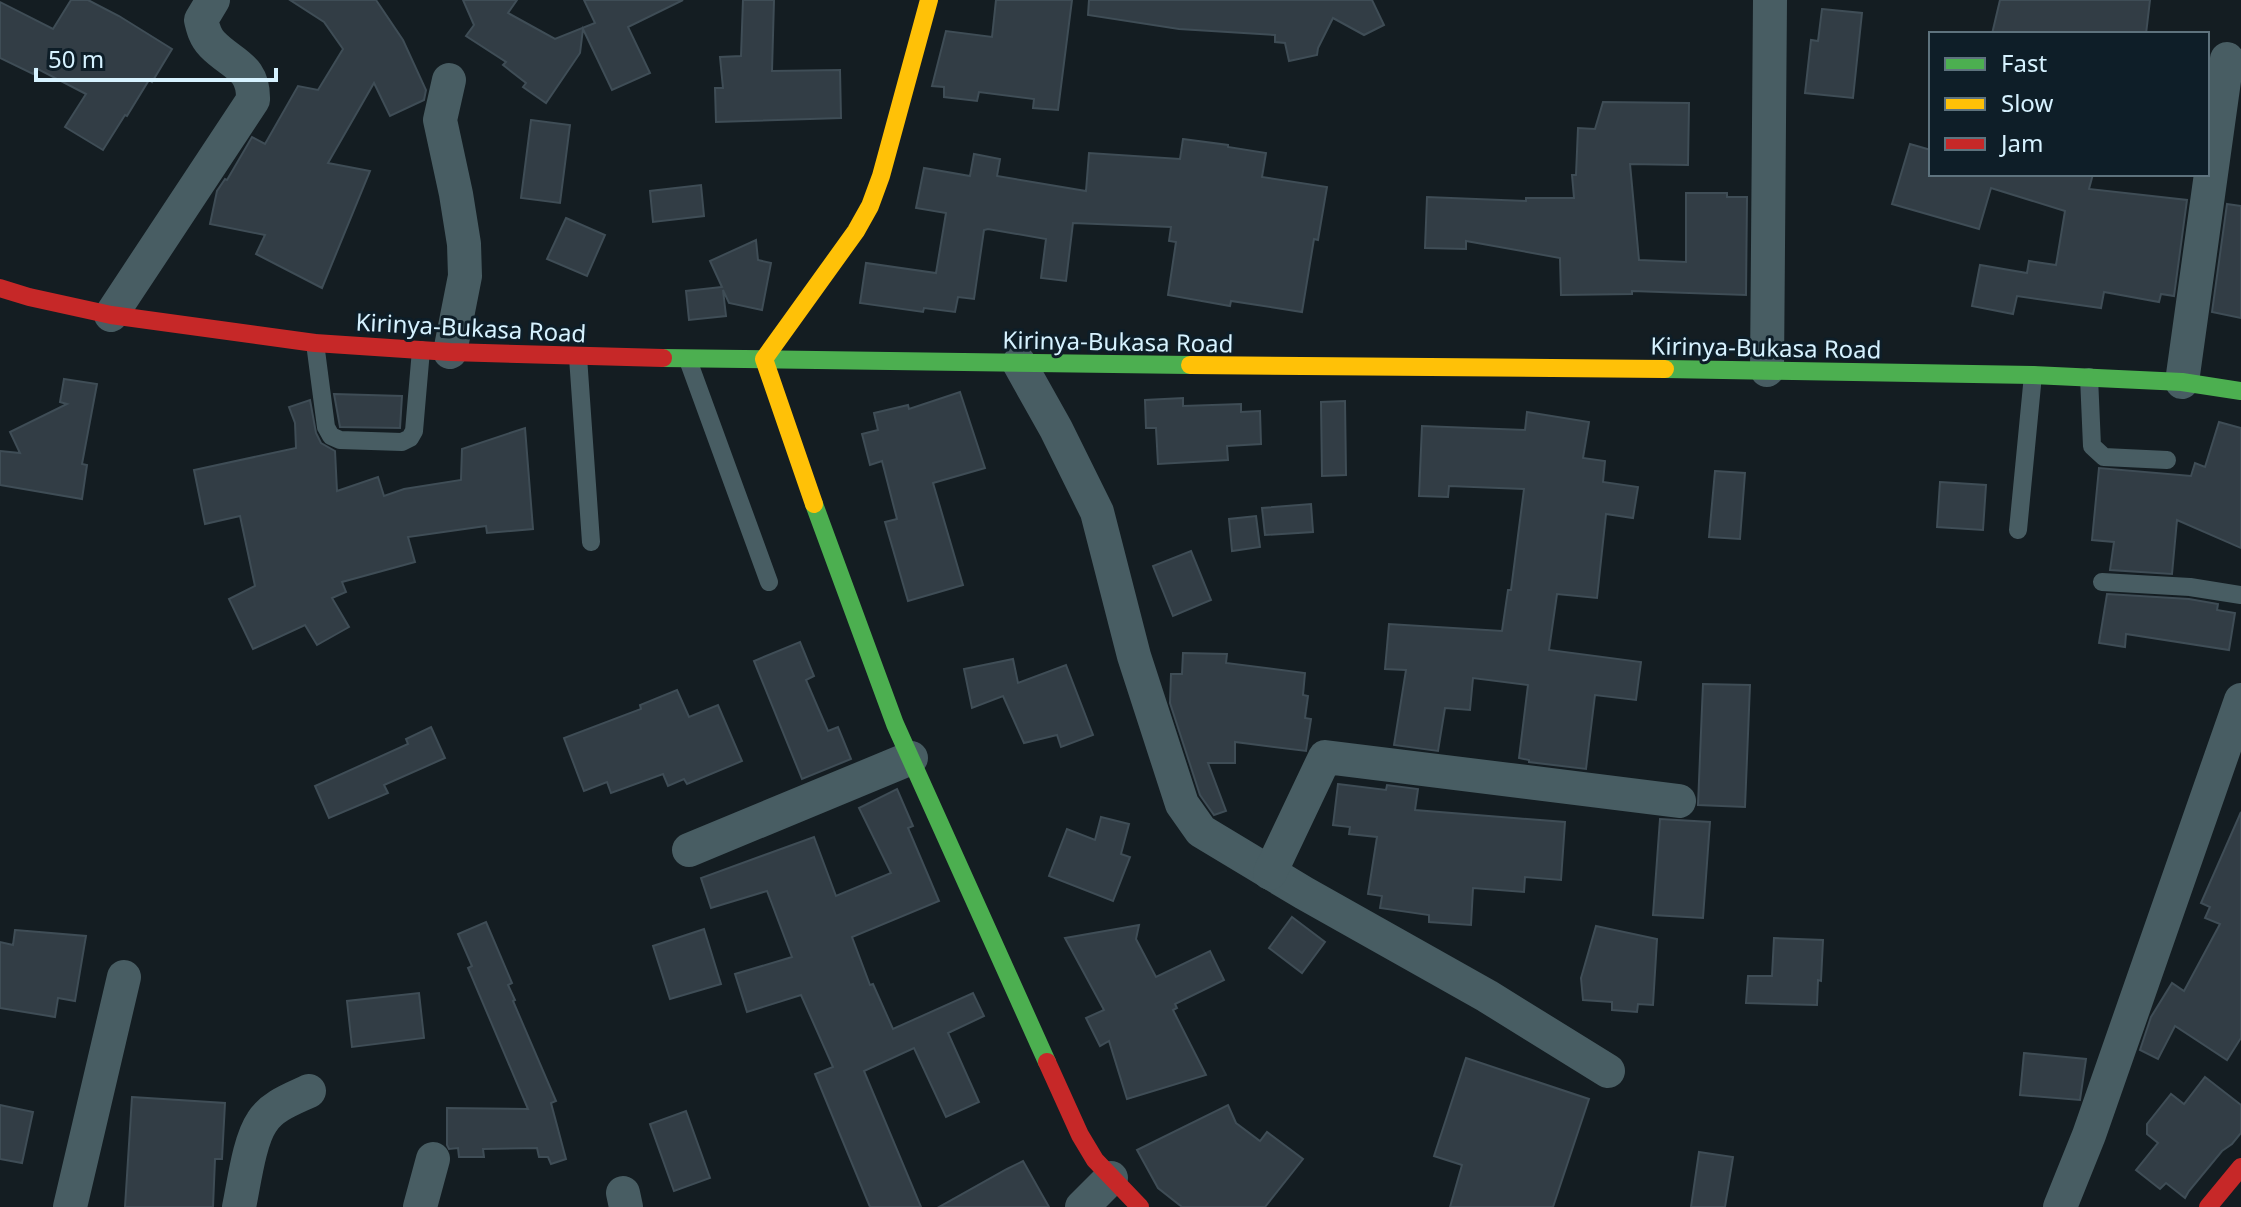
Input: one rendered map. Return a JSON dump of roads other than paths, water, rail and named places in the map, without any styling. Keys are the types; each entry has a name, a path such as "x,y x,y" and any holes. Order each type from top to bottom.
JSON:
{"street":[{"path":"111,315 253,100 253,85 246,72 210,43 205,35 201,20 213,0"},
{"path":"929,0 870,206 856,231 764,359 895,724 1080,1135 1095,1160 1140,1207"},
{"path":"1767,370 1770,0"},
{"path":"2182,382 2230,117 2227,59"},
{"path":"435,351 465,276 464,244 456,194 440,120 449,80"},
{"name":"Kirinya-Bukasa Road","path":"0,288 111,315 315,343 435,351 578,357 2033,375 2182,382 2241,391"},
{"path":"1019,363 1097,512 1134,656 1182,804 1201,831 1487,996 1608,1071"},
{"path":"2060,1207 2089,1135 2241,700"},
{"path":"2082,1207 2241,733"},
{"path":"1270,873 1325,757 1679,801"},
{"path":"689,850 911,758"},
{"path":"70,1207 124,977"},
{"path":"239,1207 251,1151 262,1122 281,1104 309,1091"},
{"path":"420,1207 433,1159"},
{"path":"2208,1207 2241,1167"},
{"path":"1082,1207 1111,1178"}],"lane":[{"path":"315,343 326,427 331,436 340,440 402,442 410,438 435,351"},
{"path":"578,357 591,542"},
{"path":"687,357 769,582"},
{"path":"2018,530 2033,375"},
{"path":"2089,377 2092,446 2104,457 2167,460"},
{"path":"2102,582 2212,589 2241,595"}]}
